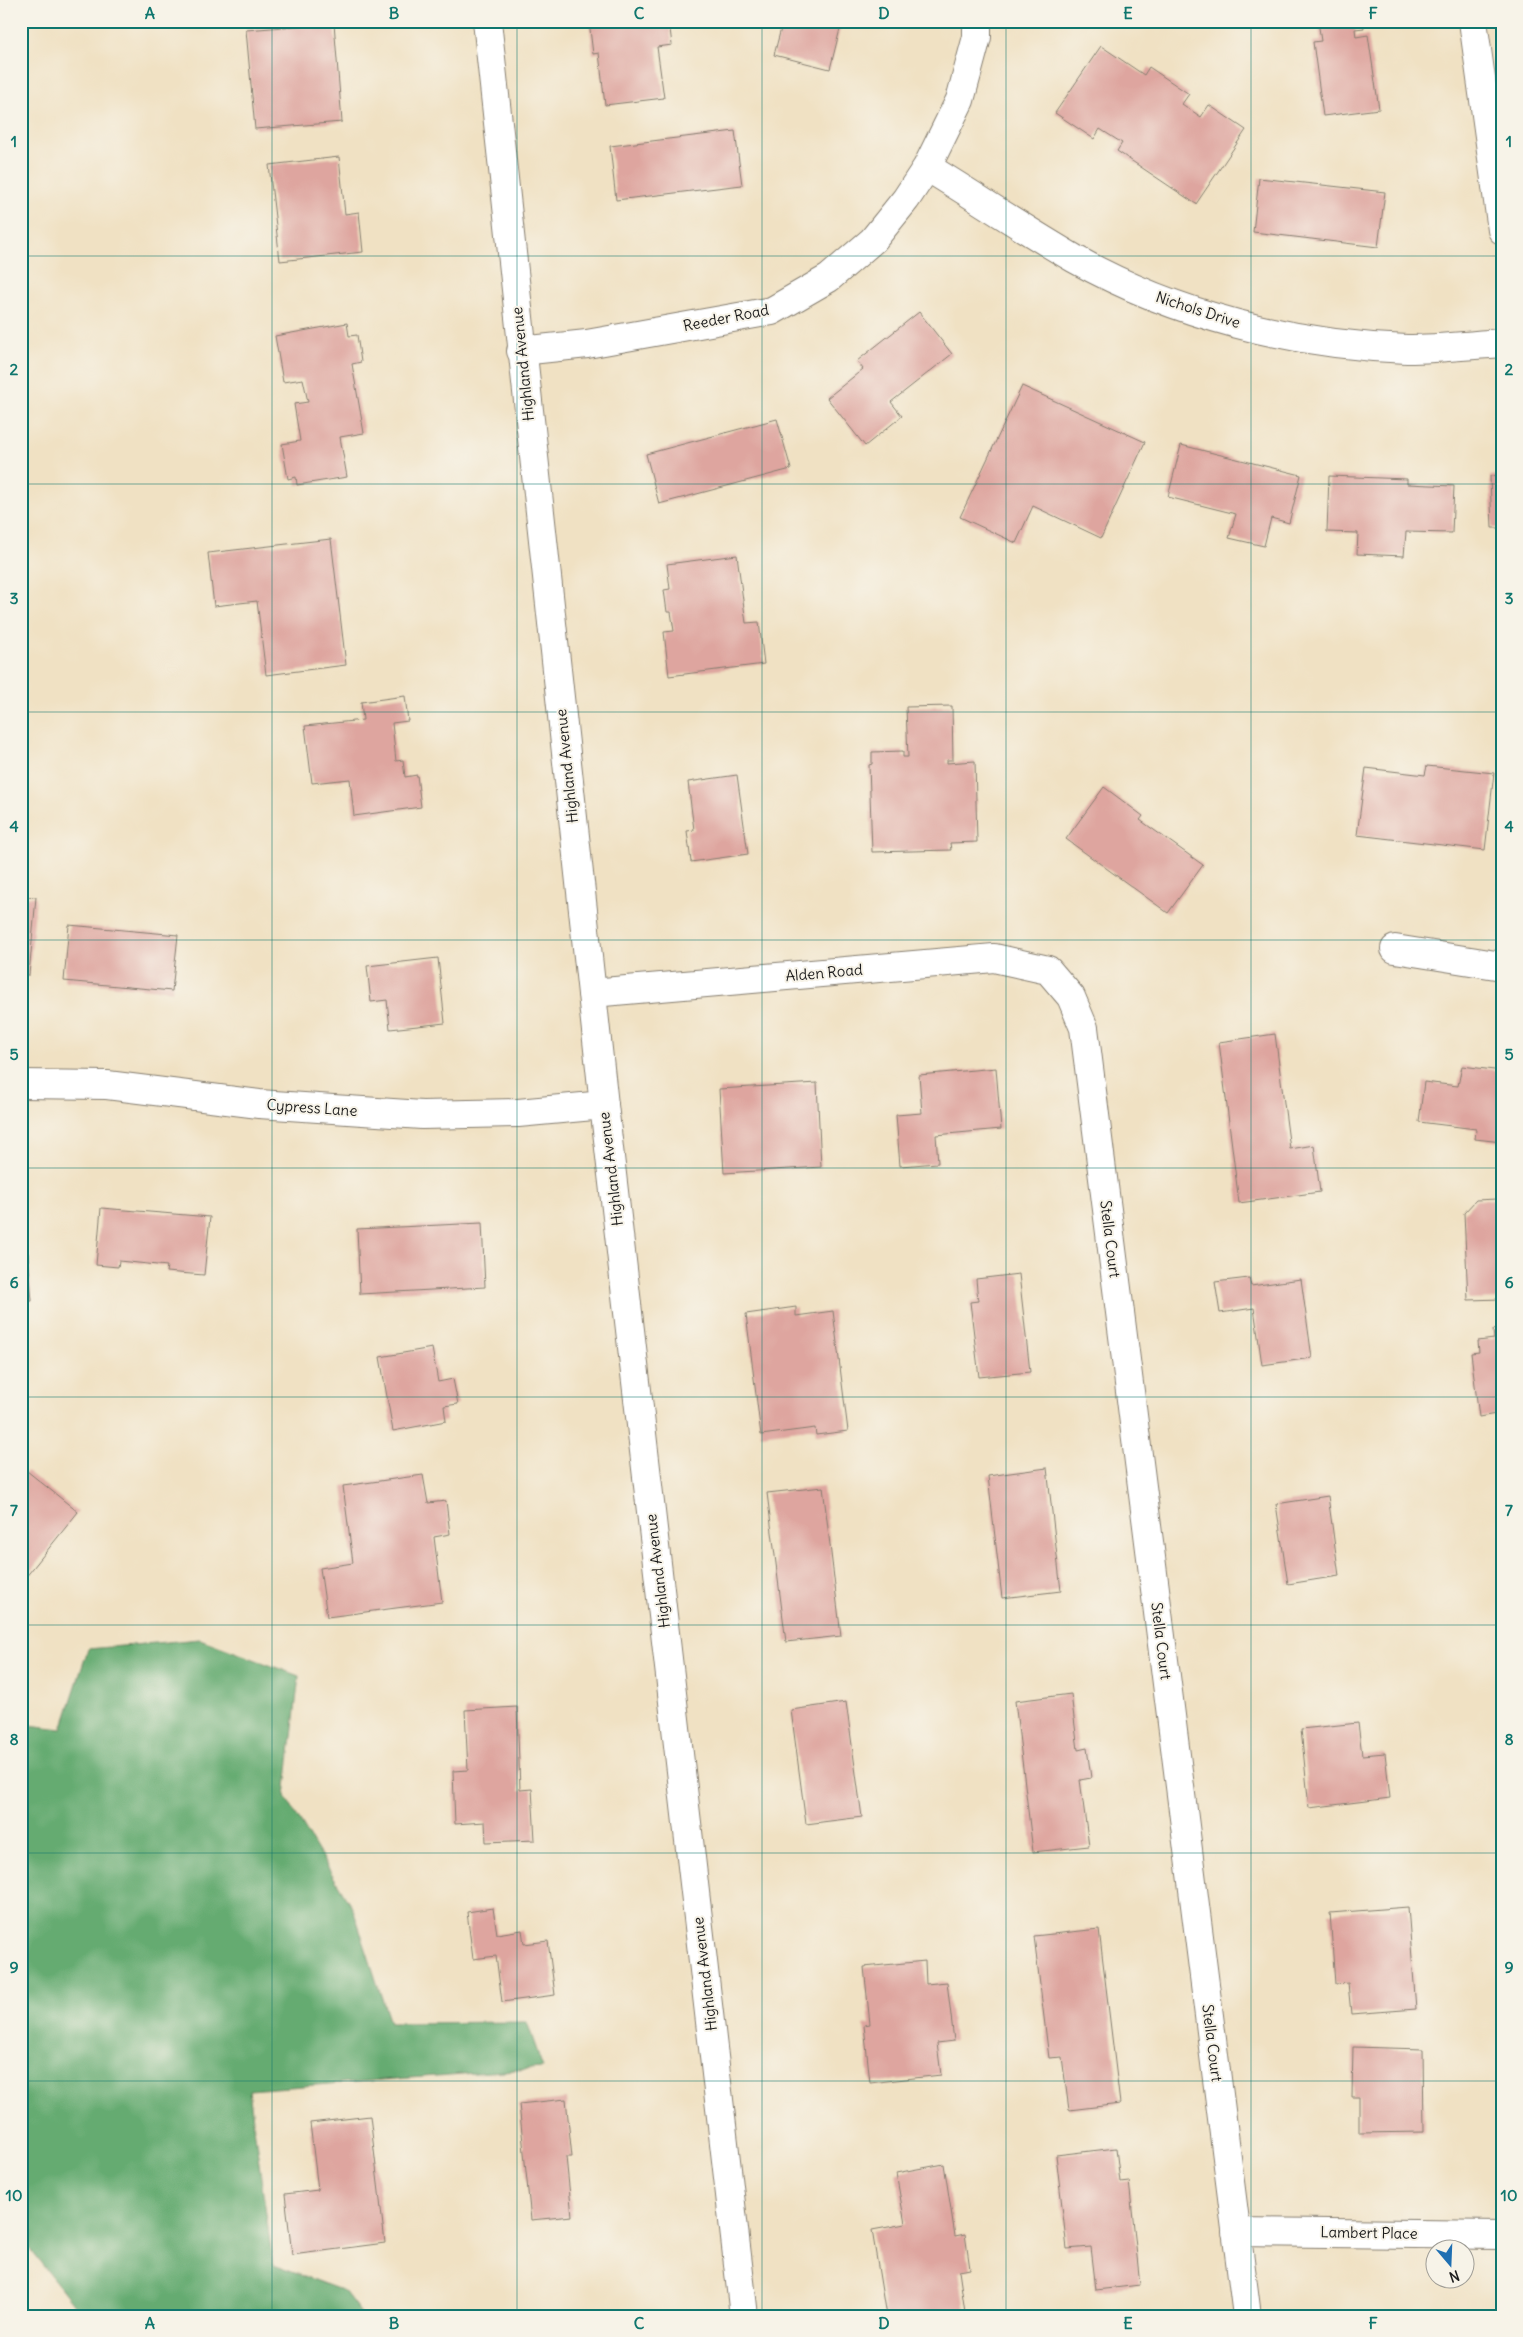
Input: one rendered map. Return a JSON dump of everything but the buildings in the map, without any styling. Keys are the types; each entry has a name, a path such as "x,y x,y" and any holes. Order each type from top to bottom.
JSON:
{"street":[{"name":"Highland Avenue","path":"487,21 521,351 604,1104 744,2316"},
{"name":"Reeder Road","path":"521,351 587,344 772,311 829,278 873,240 906,199 928,167 960,100 977,37 977,21"},
{"path":"1473,21 1502,230"},
{"name":"Nichols Drive","path":"928,167 1076,259 1154,296 1225,321 1309,340 1408,349 1502,343"},
{"path":"1394,949 1502,966"},
{"name":"Alden Road","path":"592,993 994,958 1048,970 1052,975"},
{"name":"Stella Court","path":"1052,975 1071,998 1084,1028 1247,2316"},
{"name":"Cypress Lane","path":"21,1084 107,1085 259,1104 422,1115 518,1113 604,1104"},
{"name":"Lambert Place","path":"1236,2232 1502,2235"}],"green space":[{"path":"200,1639 299,1676 285,1796 353,1909 390,2023 527,2022 543,2068 249,2090 273,2265 344,2291 363,2316 83,2316 21,2238 21,1724 62,1729 88,1649"}]}
